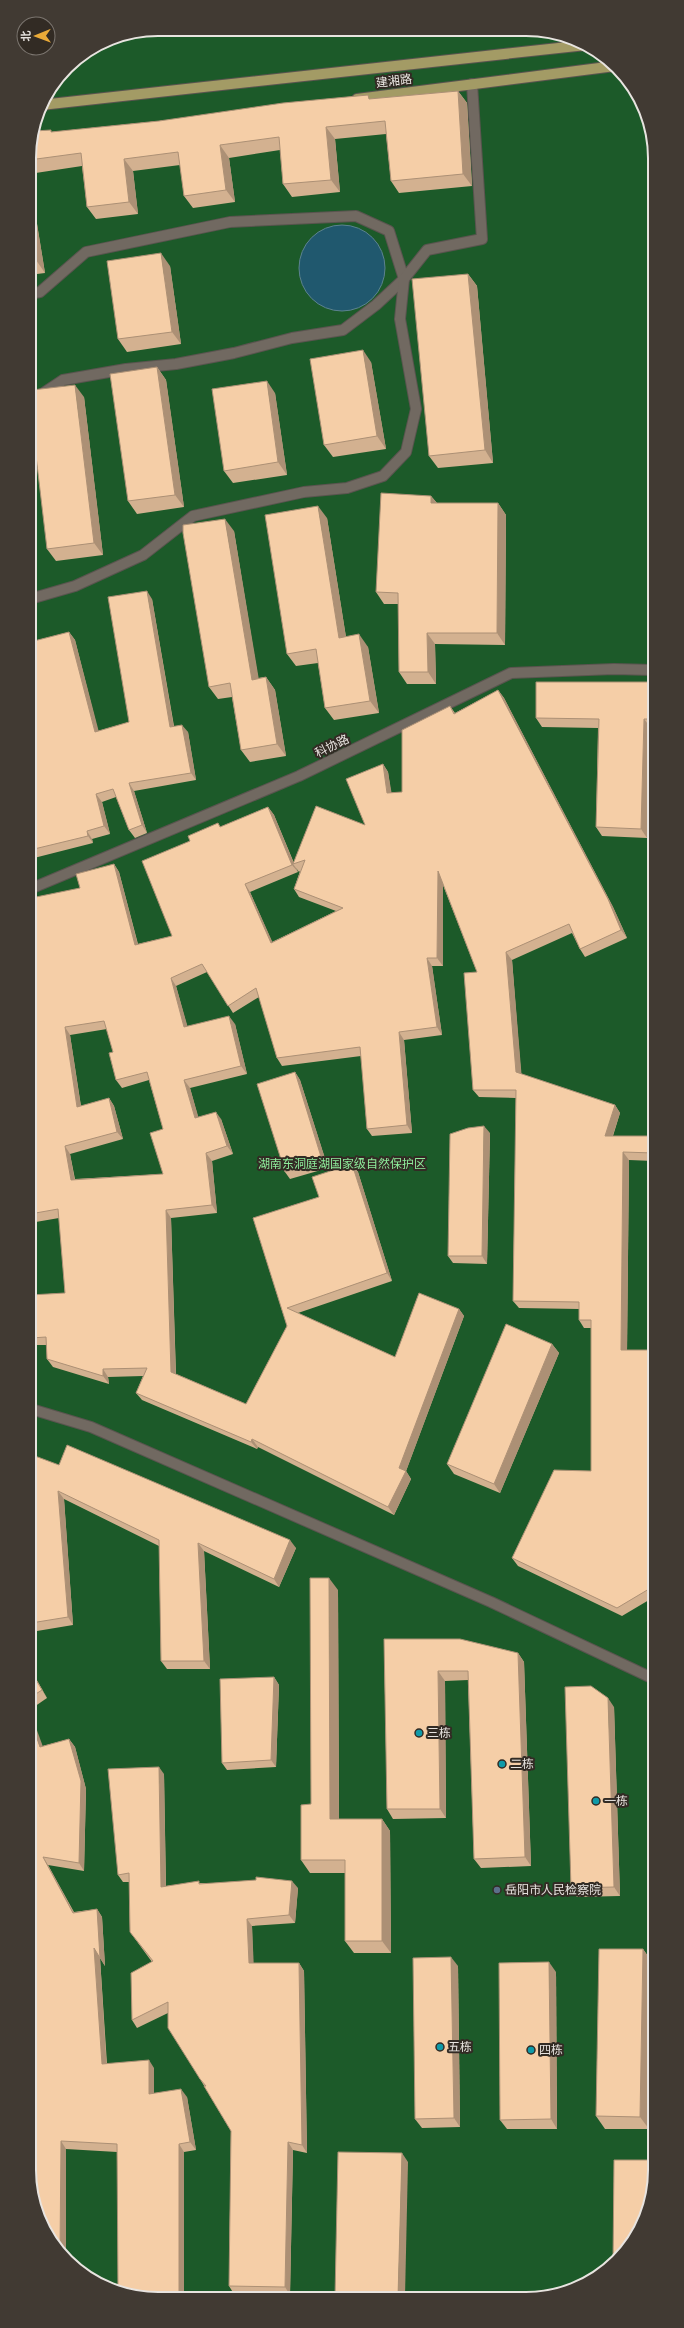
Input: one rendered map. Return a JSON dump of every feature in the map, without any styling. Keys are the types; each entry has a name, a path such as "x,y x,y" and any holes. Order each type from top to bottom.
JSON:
{"main road":[{"name":"建湘路","path":"49,104 575,46"},
{"name":"建湘路","path":"346,100 607,67"}],"street":[{"path":"36,398 63,380 126,369 176,364 234,353 292,338 344,330 376,305 404,279 427,250 482,239 472,84"},
{"path":"36,293 40,292 86,252 230,222 356,216 389,231 404,279 400,319 416,410 406,452 383,476 347,488 304,492 193,516 143,555 75,586 36,597"},
{"name":"科协路","path":"36,886 299,776 511,673 614,669 648,670"},
{"path":"36,1410 91,1427 491,1602 648,1676"}],"green space":[{"name":"湖南东洞庭湖国家级自然保护区","path":"150,36 534,36 549,38 572,45 587,52 612,72 632,97 642,119 646,135 648,150 648,2178 644,2201 639,2216 632,2231 618,2250 606,2262 587,2276 565,2286 549,2290 526,2292 158,2292 135,2290 119,2286 90,2271 66,2250 49,2224 42,2209 38,2193 36,2170 36,150 40,127 52,97 61,84 78,66 97,52 119,42"}],"water":[{"path":"342,225 359,228 373,237 382,251 385,268 382,285 373,299 359,308 342,311 325,308 311,299 302,285 299,268 302,251 311,237 325,228"}],"building":[{"path":"458,91 463,174 391,181 385,121 326,127 331,180 283,184 279,137 220,145 226,190 184,196 178,152 124,159 129,202 87,207 81,153 36,159 39,131 51,130 51,132 159,121 283,103 368,95 369,99"},
{"path":"161,253 172,332 118,339 107,261"},
{"path":"468,274 485,450 429,456 412,279"},
{"path":"363,350 377,436 324,445 310,359"},
{"path":"157,367 175,495 128,501 110,374"},
{"path":"267,381 278,462 224,471 212,389"},
{"path":"75,385 94,543 47,549 36,456 36,390"},
{"path":"381,493 431,496 431,503 498,503 497,633 427,633 428,672 399,672 398,593 376,592"},
{"path":"318,506 339,638 359,634 370,701 325,708 316,649 287,654 265,515"},
{"path":"225,519 252,680 266,677 277,744 241,750 230,683 209,687 183,533 183,525"},
{"path":"147,591 170,727 182,725 191,773 129,783 142,825 129,830 113,789 96,794 104,826 87,831 88,836 36,849 36,640 69,632 95,732 129,722 108,597"},
{"path":"536,682 648,682 648,719 644,719 641,829 596,827 599,719 536,718"},
{"path":"498,690 608,899 621,930 580,949 569,924 506,952 516,1072 615,1105 605,1136 648,1136 648,1153 623,1152 621,1350 648,1350 648,1590 617,1608 512,1558 554,1470 591,1471 591,1320 579,1320 579,1302 513,1301 516,1090 473,1090 464,973 477,972 438,871 437,958 427,958 437,1027 399,1032 407,1125 367,1129 360,1047 277,1058 256,988 228,1006 202,964 171,978 184,1027 229,1016 241,1066 184,1080 195,1118 216,1112 227,1146 206,1153 212,1205 166,1210 171,1372 246,1404 287,1326 253,1218 319,1197 312,1177 352,1164 387,1273 287,1308 395,1357 419,1293 459,1309 399,1468 406,1471 388,1507 252,1439 251,1442 136,1393 147,1368 103,1369 103,1376 47,1359 46,1337 36,1338 36,1295 65,1293 58,1209 36,1213 36,897 80,888 76,874 114,864 135,945 172,936 142,861 190,841 188,836 218,823 220,827 268,807 292,865 245,884 271,943 343,908 294,889 305,860 293,864 316,806 365,825 346,779 383,764 387,793 402,792 402,730 450,706 454,714","holes":["104,1021 113,1052 109,1053 116,1080 147,1072 163,1129 150,1133 163,1174 71,1180 65,1146 117,1132 109,1098 77,1107 65,1027"]},
{"path":"295,1072 322,1160 285,1172 257,1084"},
{"path":"484,1126 482,1256 448,1256 450,1134 468,1128"},
{"path":"506,1324 552,1344 494,1484 447,1464"},
{"path":"67,1445 290,1540 274,1579 198,1543 204,1661 161,1661 159,1540 58,1491 68,1617 36,1622 36,1456 59,1465"},
{"path":"310,1578 329,1578 330,1819 382,1819 382,1941 345,1941 345,1860 301,1860 301,1805 311,1804"},
{"path":"384,1639 460,1639 518,1653 525,1857 474,1859 468,1671 438,1671 440,1809 387,1809"},
{"path":"274,1677 271,1760 222,1763 220,1679"},
{"path":"36,1680 42,1690 36,1694"},
{"name":"一栋","path":"591,1686 608,1698 614,1887 571,1888 565,1687"},
{"path":"36,1735 40,1747 69,1739 81,1781 79,1863 43,1857 73,1913 97,1909 100,1958 94,1948 102,2064 149,2060 149,2094 181,2089 190,2142 179,2144 179,2292 142,2291 118,2286 117,2144 61,2141 60,2242 42,2209 38,2193 36,2170"},
{"path":"159,1767 161,1887 199,1881 199,1884 256,1880 256,1877 292,1881 289,1915 247,1919 249,1963 299,1963 302,2145 288,2142 285,2287 229,2286 231,2131 204,2086 206,2086 168,2028 168,2002 132,2020 131,1973 153,1961 130,1932 129,1873 118,1875 108,1769"},
{"path":"599,1949 643,1949 640,2117 596,2116"},
{"name":"五栋","path":"451,1957 454,2118 415,2119 413,1958"},
{"name":"四栋","path":"549,1962 551,2119 500,2120 499,1963"},
{"path":"338,2152 402,2153 398,2292 335,2292"},
{"path":"614,2160 648,2160 647,2186 639,2216 632,2231 613,2255"}],"place":[{"name":"三栋","path":"419,1733"},
{"name":"二栋","path":"502,1764"},
{"name":"一栋","path":"596,1801"},
{"name":"岳阳市人民检察院","path":"497,1890"},
{"name":"五栋","path":"440,2047"},
{"name":"四栋","path":"531,2050"}]}
